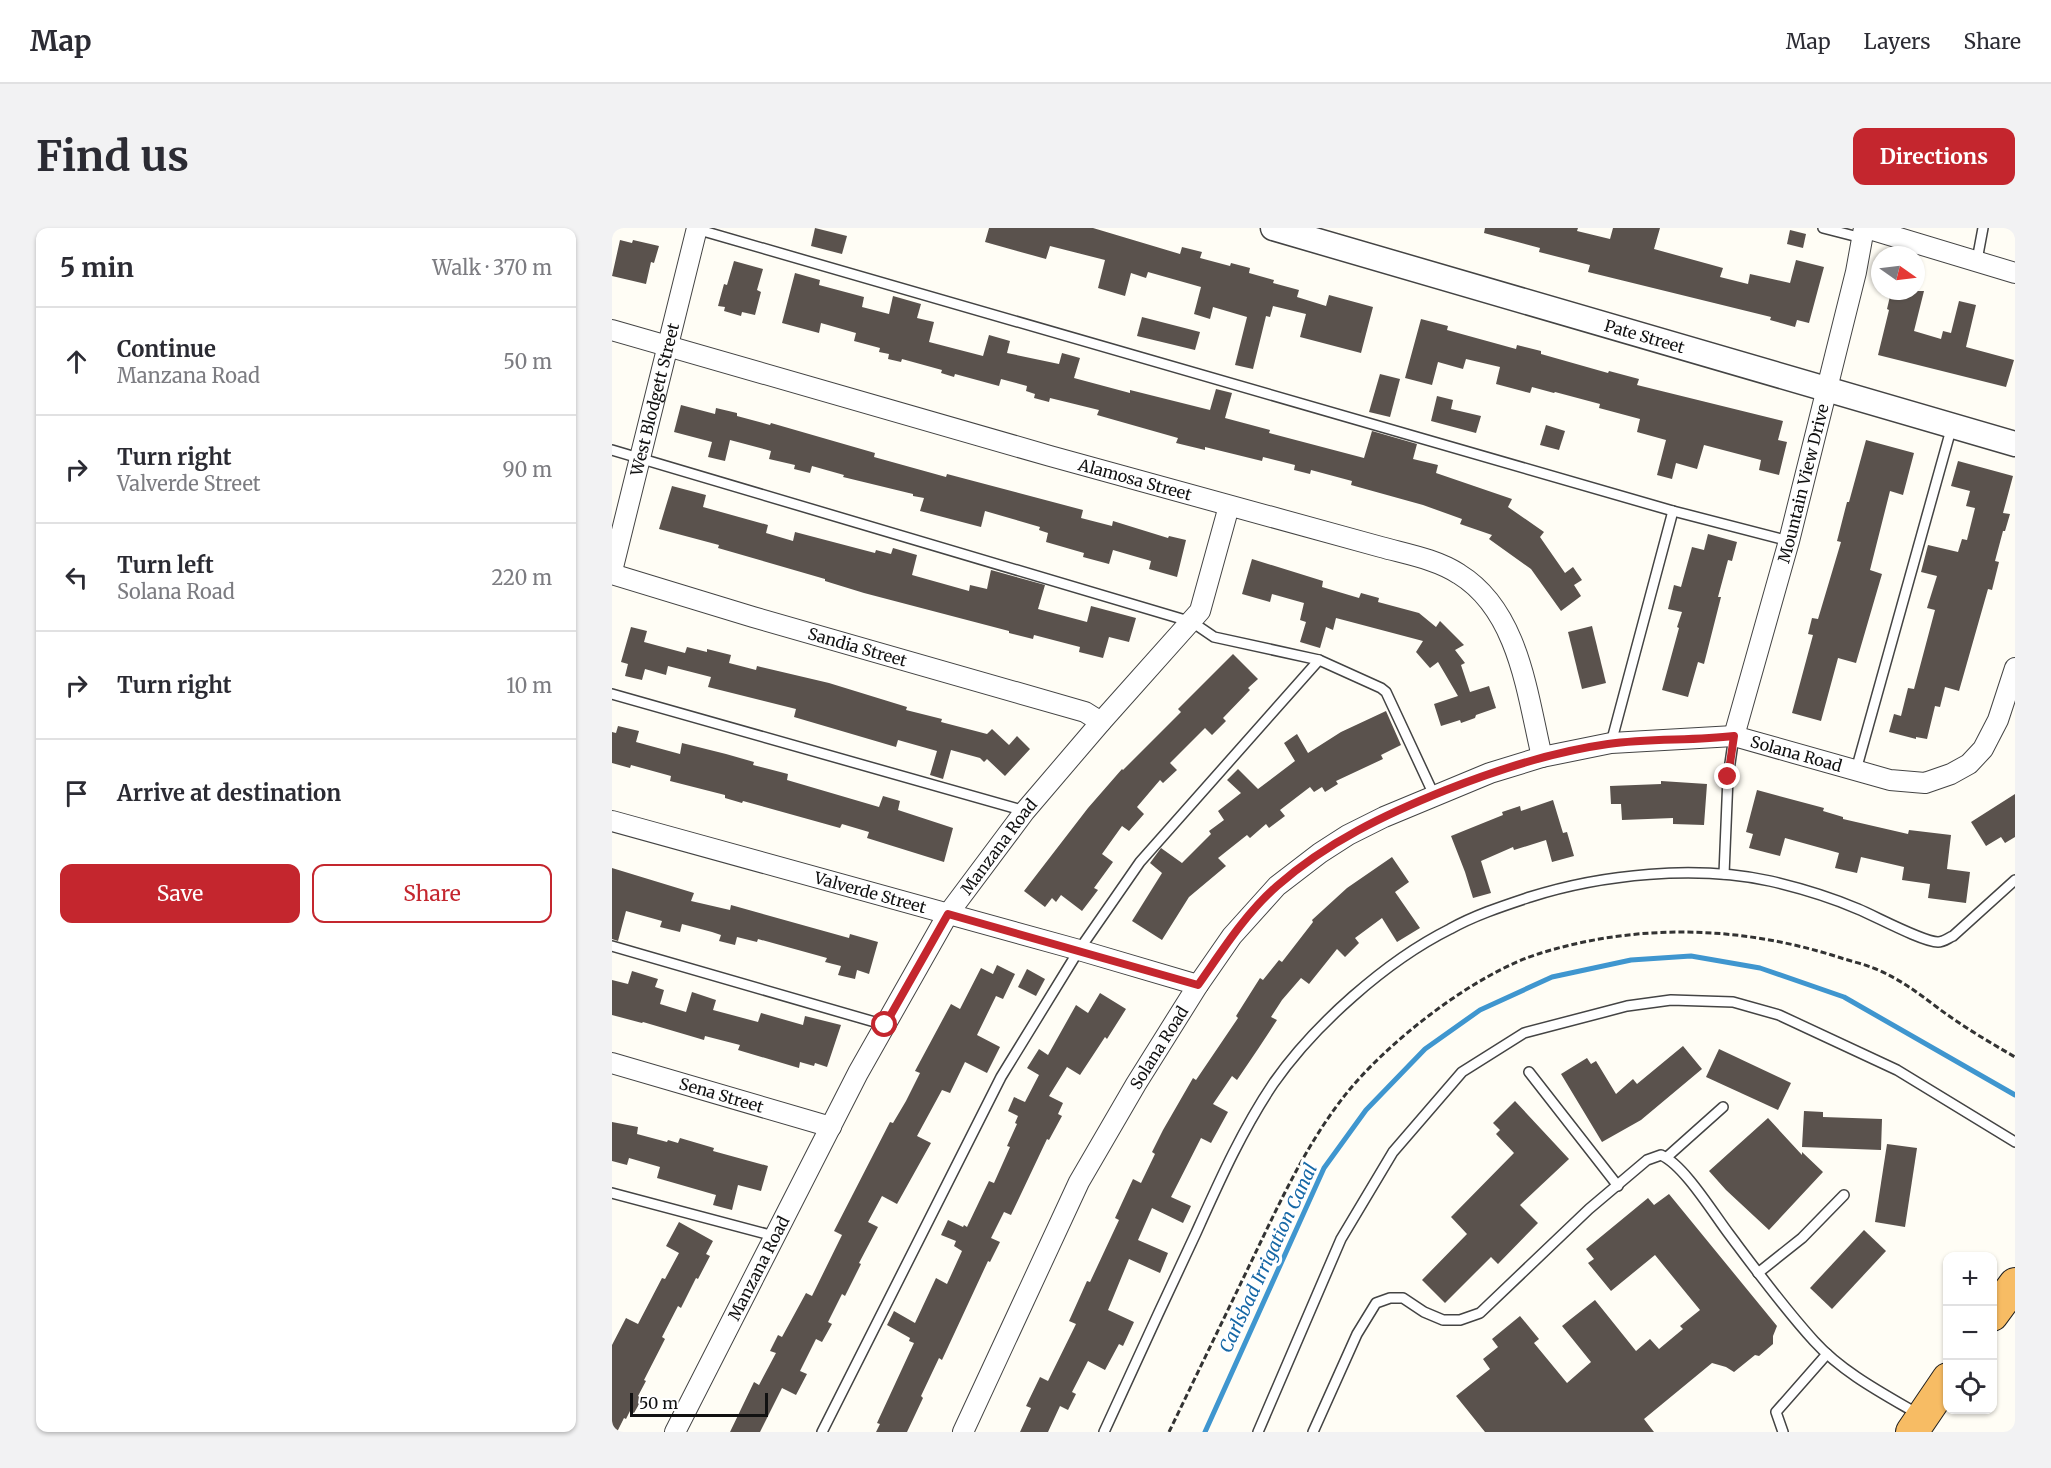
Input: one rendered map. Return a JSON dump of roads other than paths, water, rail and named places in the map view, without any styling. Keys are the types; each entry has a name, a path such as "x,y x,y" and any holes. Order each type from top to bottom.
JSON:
{"highway":[{"path":"1997,1309 2015,1284"},
{"path":"1917,1424 1943,1385"}],"street":[{"name":"West Blodgett Street","path":"612,573 696,228"},
{"name":"Pate Street","path":"1273,228 2015,444"},
{"name":"Mountain View Drive","path":"1734,736 1789,541 1828,389 1864,231"},
{"path":"1864,231 1977,260 2015,273"},
{"name":"Alamosa Street","path":"612,330 1229,506 1432,561 1457,572 1472,583 1496,609 1514,646 1542,757"},
{"name":"Manzana Road","path":"675,1432 831,1127 948,914 1025,811 1200,611 1229,506"},
{"name":"Sandia Street","path":"612,573 753,617 1085,711 1101,722"},
{"name":"Solana Road","path":"963,1432 1078,1182 1131,1091 1232,936 1277,886 1320,853 1348,835 1490,772 1542,757 1611,743 1734,736 1890,780 1925,783 1951,774 1969,764 1983,749 1998,720 2015,668"},
{"name":"Valverde Street","path":"612,821 1198,985"},
{"name":"Sena Street","path":"612,1063 831,1127"}],"lane":[{"path":"696,228 1672,511 1789,541"},
{"path":"1823,228 1864,231"},
{"path":"1977,260 1983,228"},
{"path":"1856,770 1952,426"},
{"path":"612,450 1192,622 1214,637 1319,660 1386,692 1434,795"},
{"path":"1611,743 1672,511"},
{"path":"822,1432 1001,1077 1079,950 1147,854 1319,660"},
{"path":"612,694 1025,811"},
{"path":"1724,874 1728,777 1734,736"},
{"path":"1104,1432 1227,1165 1274,1083 1298,1053 1356,994 1426,942 1450,928 1502,906 1551,891 1603,879 1643,874 1724,874 1816,893 1935,942 1942,942 1953,936 2015,880"},
{"path":"612,946 885,1025"},
{"path":"1258,1432 1341,1239 1393,1152 1462,1072 1524,1033 1627,1006 1671,1000 1734,1002 1779,1015 1897,1070 2015,1142"},
{"path":"1529,1072 1618,1186"},
{"path":"1667,1157 1723,1107"},
{"path":"1313,1432 1357,1334 1376,1303 1390,1298 1403,1298 1424,1312 1443,1320 1460,1320 1480,1313 1589,1209 1655,1155 1667,1157 1691,1183 1758,1273 1827,1354 1877,1389 1917,1424"},
{"path":"612,1193 774,1236"},
{"path":"1758,1273 1802,1238 1844,1195"},
{"path":"1783,1432 1776,1412 1827,1354"}],"waterway":[{"name":"Carlsbad Irrigation Canal","path":"1205,1432 1324,1168 1366,1110 1425,1049 1480,1010 1552,977 1631,960 1691,956 1760,968 1844,997 2015,1095"}]}
